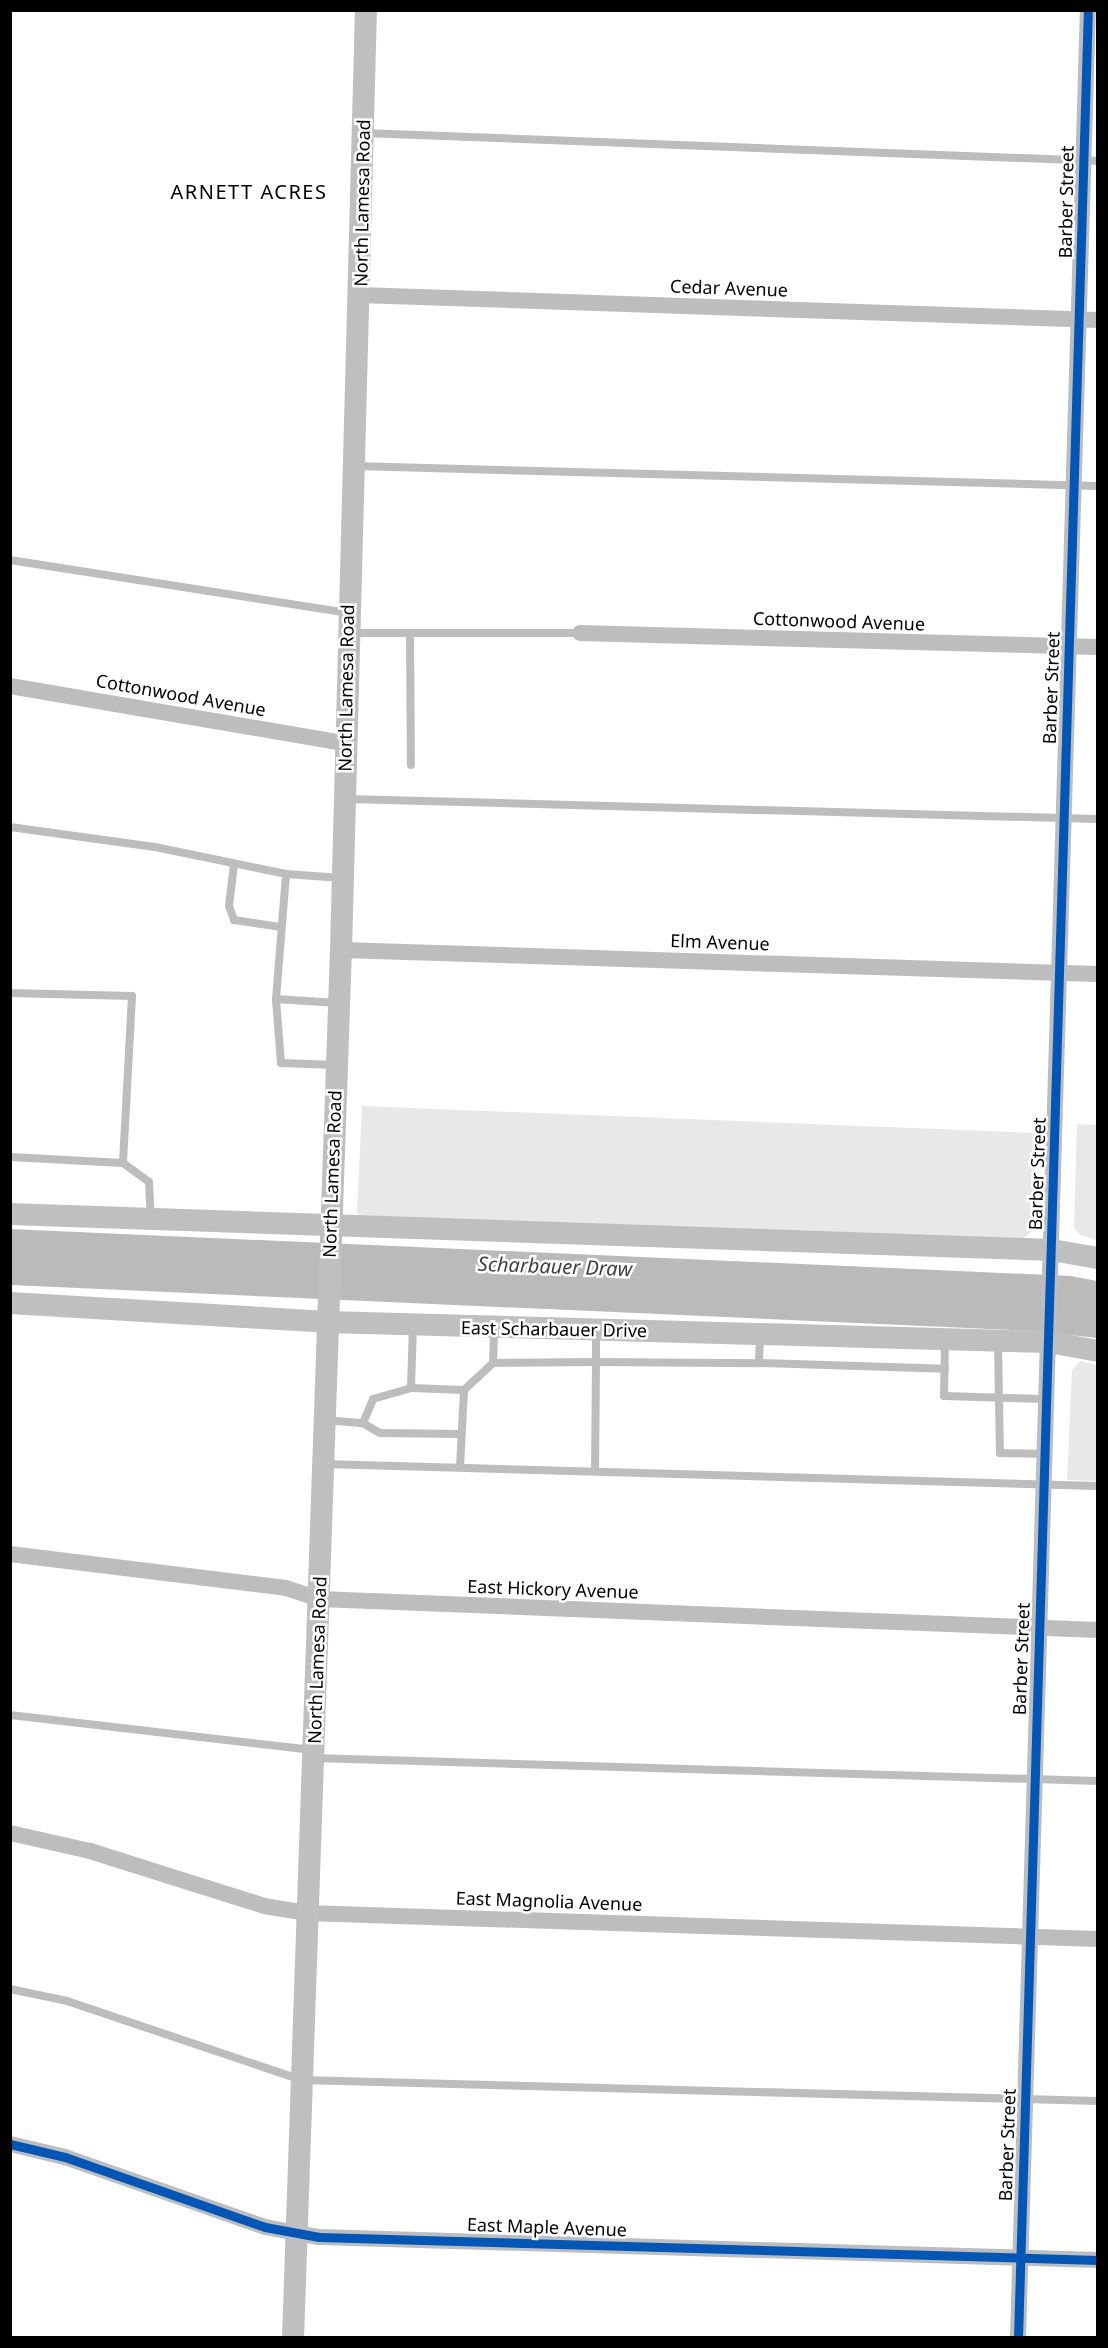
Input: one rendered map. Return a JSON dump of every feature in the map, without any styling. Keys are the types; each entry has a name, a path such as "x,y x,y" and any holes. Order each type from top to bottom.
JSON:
{"main road":[{"name":"North Lamesa Road","path":"293,2337 341,950 366,10"},
{"path":"10,1214 330,1231 1052,1250 1098,1258"},
{"name":"East Scharbauer Drive","path":"10,1303 327,1315 413,1325 1049,1342 1098,1351"}],"street":[{"name":"Barber Street","path":"1018,2337 1074,486 1080,320 1091,161 1088,10"},
{"name":"Cedar Avenue","path":"359,295 1098,320"},
{"name":"Cottonwood Avenue","path":"580,633 1098,647"},
{"name":"Cottonwood Avenue","path":"10,686 345,743"},
{"name":"Elm Avenue","path":"341,950 1098,974"},
{"name":"East Hickory Avenue","path":"10,1554 286,1588 319,1599 1098,1630"},
{"name":"East Magnolia Avenue","path":"10,1833 90,1851 264,1906 307,1912 1098,1939"},
{"name":"East Maple Avenue","path":"10,2145 64,2157 297,2234 1098,2260"}],"lane":[{"path":"363,132 1091,161"},
{"path":"353,466 1098,486"},
{"path":"10,560 410,633 580,633"},
{"path":"410,633 411,765"},
{"path":"344,799 1064,816 1098,819"},
{"path":"10,827 155,847 286,874 342,878"},
{"path":"234,864 229,906 234,920 281,927"},
{"path":"286,874 276,999 281,1063 336,1065"},
{"path":"10,993 132,996 123,1163"},
{"path":"276,999 338,1003"},
{"path":"10,1157 123,1163 149,1182 151,1221"},
{"path":"411,1388 413,1325"},
{"path":"493,1363 494,1327"},
{"path":"595,1470 596,1330"},
{"path":"759,1363 760,1334"},
{"path":"945,1339 944,1396 1047,1399"},
{"path":"999,1340 997,1398 1000,1453 1045,1455"},
{"path":"460,1467 464,1390 493,1363 759,1363 945,1369"},
{"path":"363,1423 373,1399 411,1388 464,1390"},
{"path":"323,1420 363,1423 380,1433 461,1434"},
{"path":"322,1464 1098,1486"},
{"path":"10,1715 313,1754 1098,1781"},
{"path":"10,1989 67,2001 302,2080 1098,2101"}],"shaded area":[{"path":"362,1106 1036,1133 1033,1230 1021,1241 364,1218 357,1213"},
{"path":"1077,1124 1097,1125 1097,1240 1080,1235 1074,1227"},
{"path":"1080,1361 1097,1365 1097,1481 1067,1480 1072,1370"}],"water":[{"name":"Scharbauer Draw","path":"10,1229 1071,1276 1097,1281 1097,1338 1034,1331 11,1285"}],"cycle path":[{"path":"1018,2338 1088,10"},
{"path":"10,2144 65,2157 265,2227 319,2237 1098,2260"}],"district":[{"name":"ARNETT ACRES","path":"249,191"}]}
